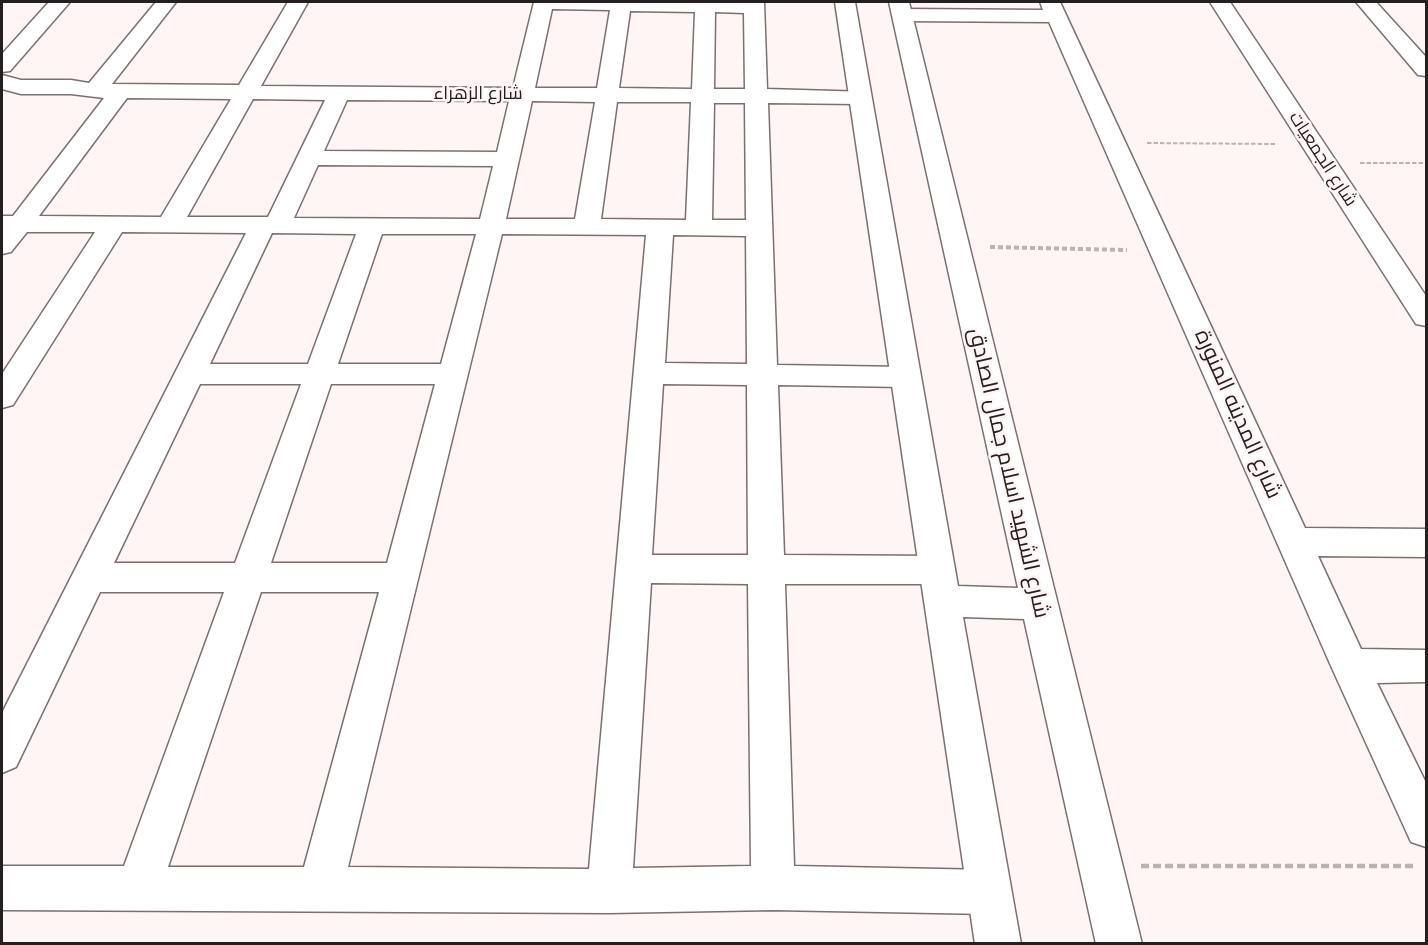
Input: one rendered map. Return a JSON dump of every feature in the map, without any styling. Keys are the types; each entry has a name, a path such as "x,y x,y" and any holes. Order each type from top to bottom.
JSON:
{"street":[{"path":"2,66 60,2"},
{"path":"95,91 166,2"},
{"path":"170,224 298,2"},
{"path":"320,890 491,226 544,2 671,3 705,6 754,4 758,97 773,888"},
{"path":"844,2 998,944"},
{"name":"شارع الجمعيات","path":"1221,2 1426,317"},
{"path":"1366,2 1418,51 1426,70"},
{"path":"587,227 621,4"},
{"path":"699,228 705,6"},
{"path":"901,8 1053,8"},
{"name":"شارع الشهيد اسلام جمال الصادق","path":"901,8 1119,944"},
{"name":"شارع المدينه المنورة","path":"1053,8 1165,250 1350,666 1426,826"},
{"name":"شارع الزهراء","path":"2,82 21,87 70,87 95,91 860,98"},
{"name":"شارع الزهراء","path":"2,102 52,100 95,91"},
{"path":"2,246 11,223 122,91"},
{"path":"2,754 189,374 309,158 339,93"},
{"path":"309,158 507,159"},
{"path":"11,223 760,228"},
{"path":"2,398 11,369 114,224"},
{"path":"138,889 372,225"},
{"path":"609,891 660,227"},
{"path":"649,373 905,377"},
{"path":"189,374 453,374"},
{"path":"1296,542 1426,543"},
{"path":"633,569 767,569 940,586 1040,604"},
{"path":"88,578 400,578"},
{"path":"1350,666 1426,666"},
{"path":"2,888 609,891 773,888 989,892"}],"path":[{"path":"1116,142 1320,154 1426,163"},
{"path":"956,246 1165,250"},
{"path":"1101,867 1415,866"}]}
